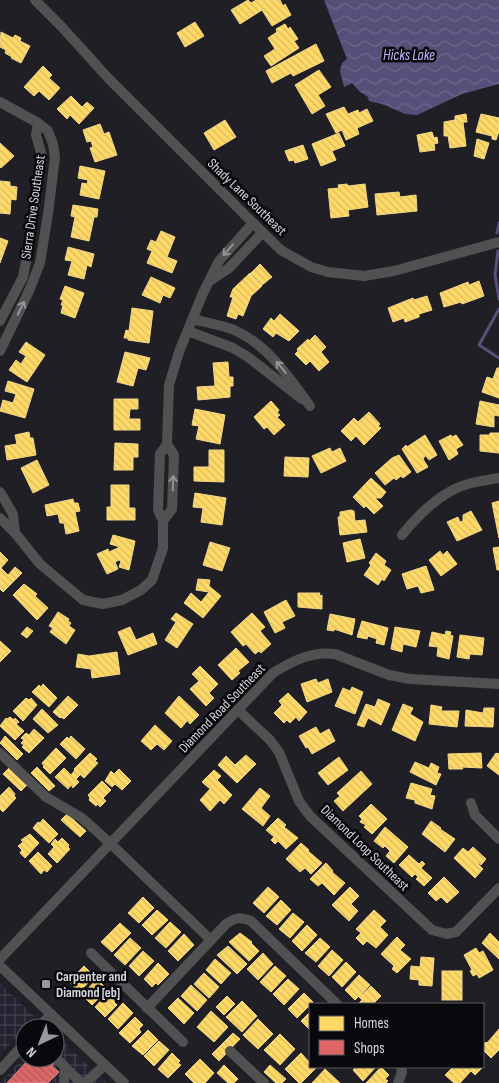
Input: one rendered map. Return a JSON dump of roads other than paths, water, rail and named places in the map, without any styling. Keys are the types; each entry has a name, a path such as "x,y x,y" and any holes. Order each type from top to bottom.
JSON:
{"street":[{"name":"Shady Lane Southeast","path":"35,0 108,79 262,233 281,250 311,266 328,272 364,276 394,271 499,242"},
{"name":"Sierra Drive Southeast","path":"0,102 38,123 48,131 54,144 55,157 40,263 29,291 0,351"},
{"name":"Sierra Drive Southeast","path":"0,321 23,276 42,156 36,135 38,123"},
{"path":"34,213 48,214"},
{"path":"0,518 40,564 83,600 103,604 122,600 140,590 152,580 163,548 163,521 172,509 174,456 167,444 169,385 179,352 219,261 253,224"},
{"path":"210,281 229,268 262,233"},
{"path":"188,331 233,348 248,357 310,406 273,357 254,342 234,330 193,319"},
{"path":"402,535 422,512 456,488 499,478"},
{"path":"0,492 13,514 15,533"},
{"name":"Diamond Road Southeast","path":"0,958 273,673 306,656 325,652 389,675 410,679 499,684"},
{"name":"Diamond Loop Southeast","path":"238,710 270,740 279,752 299,800 310,816 432,930 447,934 456,932 499,888"},
{"path":"0,753 46,797 82,818 211,940"},
{"path":"471,803 475,815 499,839"},
{"path":"147,1008 226,924 234,918 241,917 251,921 337,1003"},
{"path":"90,953 183,1042"},
{"path":"0,966 122,1082"},
{"path":"47,1018 51,1014"},
{"path":"230,1051 264,1083"},
{"path":"0,1070 15,1053"},
{"path":"65,1067 85,1083 105,1065"},
{"path":"64,1083 65,1068"},
{"path":"398,1083 402,1072 401,1068"}],"water":[{"name":"Hicks Lake","path":"324,0 499,0 499,84 462,94 417,115 405,114 385,105 369,101 368,97 360,92 352,83 344,87 340,71 342,63 347,59"}],"waterway":[{"path":"497,233 499,223"},
{"path":"498,251 495,275 499,299"},
{"path":"499,309 479,345 499,358"}],"place":[{"name":"Carpenter and Diamond [eb]","path":"46,984"}]}
